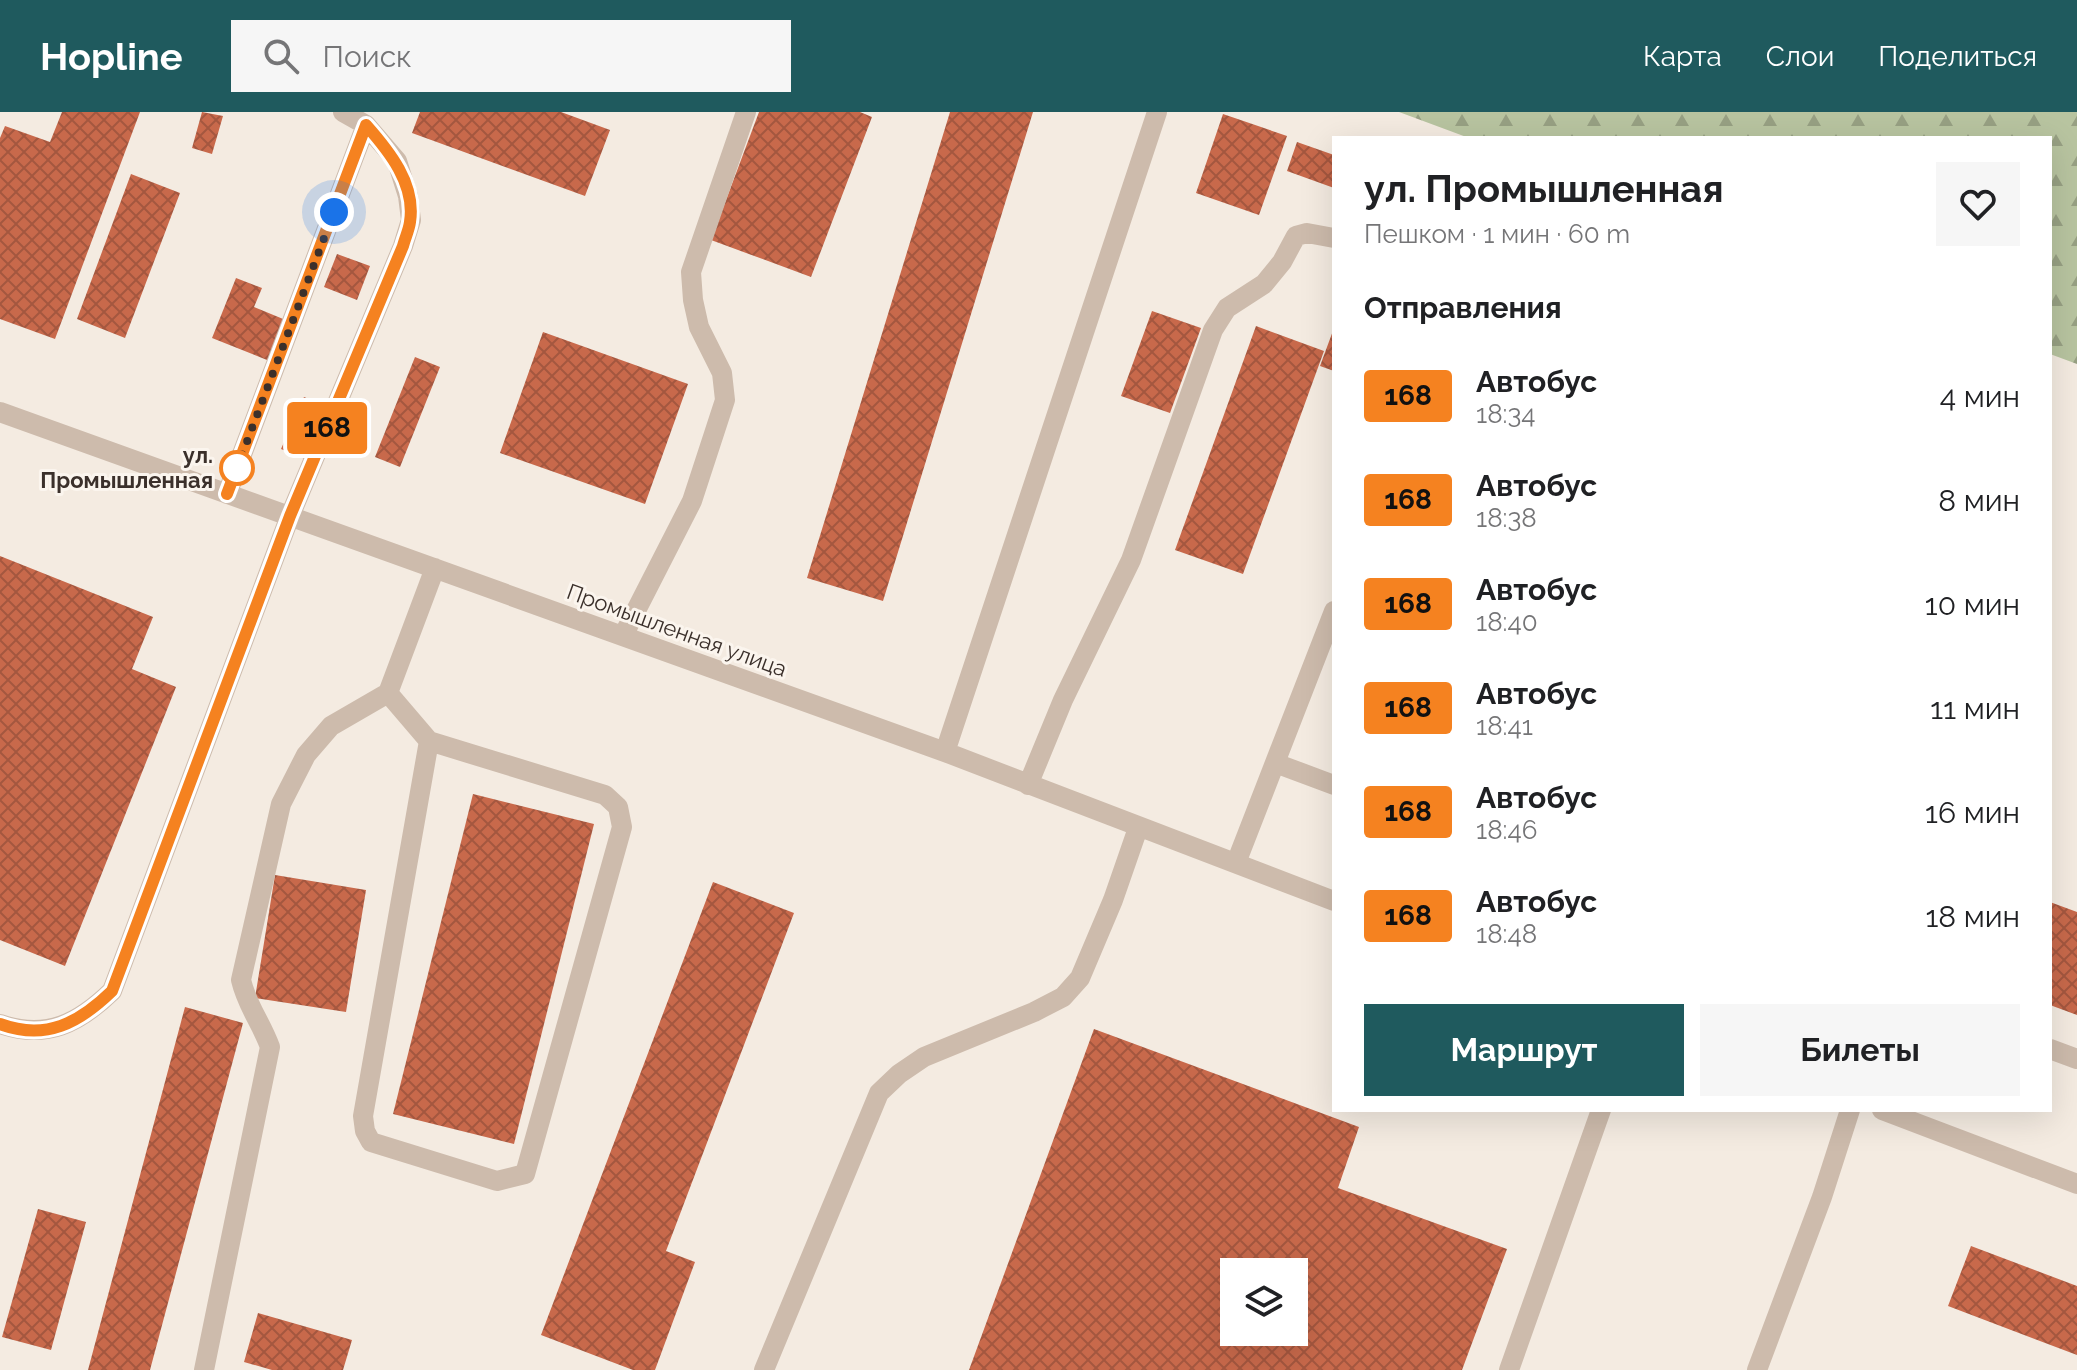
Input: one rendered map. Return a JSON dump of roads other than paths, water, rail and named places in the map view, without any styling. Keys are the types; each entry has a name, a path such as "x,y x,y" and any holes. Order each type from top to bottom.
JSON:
{"street":[{"path":"0,1024 13,1029 42,1030 67,1025 90,1012 112,991 290,516 403,246 411,220 408,196 397,161 366,125 343,112"},
{"path":"623,636 692,501 725,400 722,373 699,327 691,272 746,112"},
{"path":"945,752 1157,112"},
{"path":"227,494 366,125"},
{"path":"1028,785 1063,700 1131,560 1213,330 1227,308 1264,284 1282,262 1296,236 1307,233 1332,238"},
{"name":"Промышленная улица","path":"0,412 945,752 1332,900"},
{"path":"204,1370 270,1047 260,1021 246,1004 241,980 281,804 306,755 331,726 388,693 435,568"},
{"path":"1236,863 1332,616"},
{"path":"388,693 429,741 605,795 618,807 622,827 525,1174 509,1180 497,1181 371,1142 365,1131 363,1116 429,741"},
{"path":"1275,763 1332,784"},
{"path":"764,1370 879,1093 924,1057 1063,997 1080,978 1113,900 1138,828"},
{"path":"2052,1050 2077,1059"},
{"path":"1509,1370 1600,1112"},
{"path":"1757,1370 1822,1197 1849,1112"},
{"path":"1887,1112 2077,1184"}],"place":[{"name":"ул. Промышленная","path":"237,468"}]}
